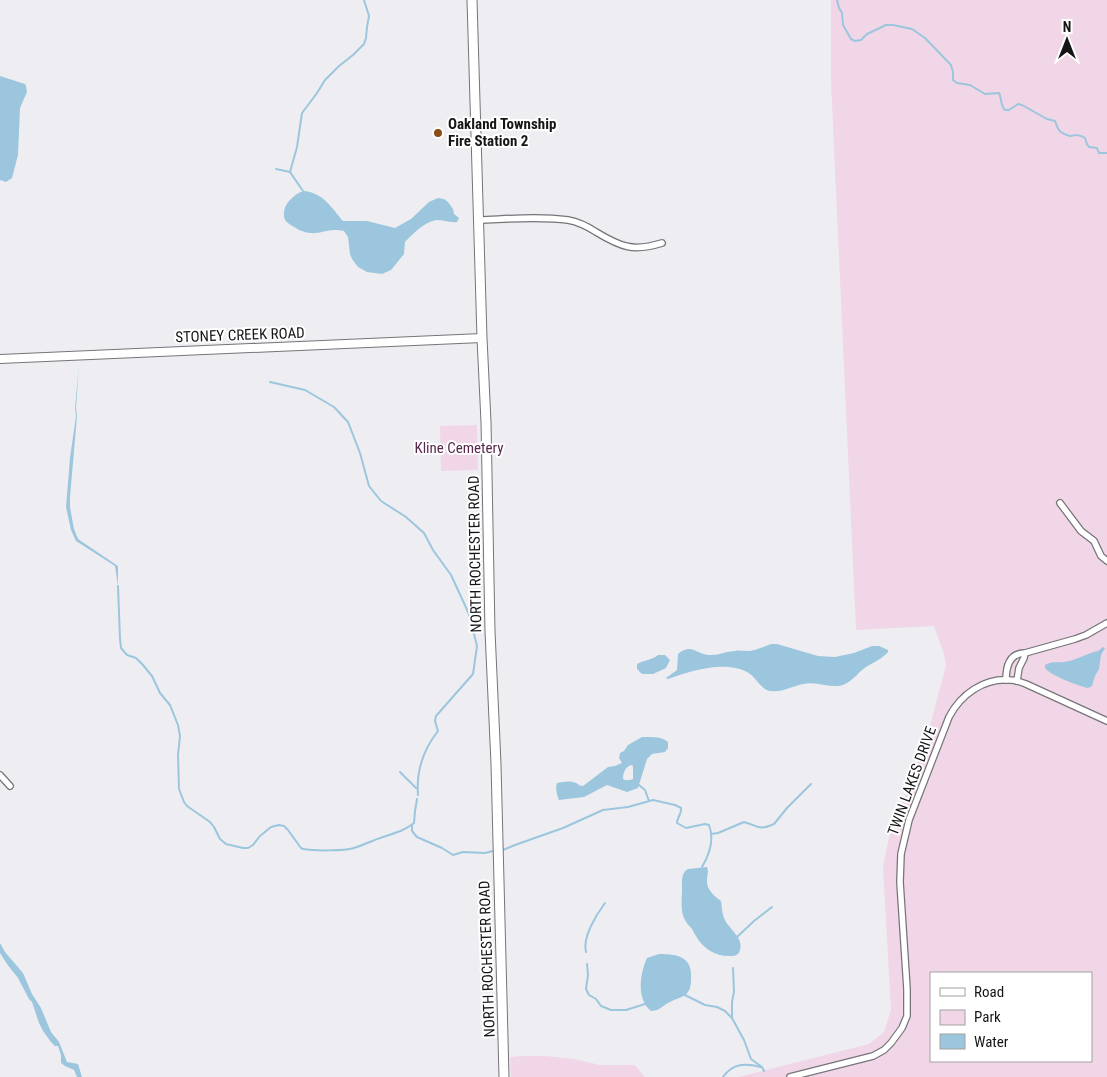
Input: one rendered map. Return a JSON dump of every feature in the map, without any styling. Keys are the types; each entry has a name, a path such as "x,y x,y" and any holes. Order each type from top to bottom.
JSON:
{"main road":[{"name":"NORTH ROCHESTER ROAD","path":"472,0 504,1077"}],"street":[{"path":"479,220 569,220 583,224 616,243 630,247 648,247 662,242"},
{"name":"STONEY CREEK ROAD","path":"0,359 482,338"},
{"path":"1060,503 1081,531 1094,541 1101,556 1107,561"},
{"path":"1006,680 1007,667 1018,653 1076,639 1107,623"},
{"path":"1017,681 1019,668 1025,652"},
{"name":"TWIN LAKES DRIVE","path":"790,1077 873,1056 884,1050 902,1028 908,1012 900,854 907,826 955,706 967,694 983,684 1006,680 1017,681 1107,721"},
{"path":"0,775 10,786"}],"green space":[{"path":"831,0 1107,0 1107,1077 738,1077 869,1044 884,1032 891,1010 883,867 890,833 926,741 946,665 934,626 856,630 831,82"},
{"name":"Kline Cemetery","path":"477,425 478,470 441,471 440,426"},
{"path":"510,1057 574,1059 600,1065 635,1065 645,1077 511,1077"}],"water":[{"path":"0,76 25,84 27,92 20,108 18,155 12,178 6,182 0,180"},
{"path":"305,191 322,198 343,221 367,221 395,228 411,219 429,202 438,198 448,202 454,214 459,218 457,222 436,220 427,223 405,242 404,254 391,270 382,274 367,272 358,267 352,259 348,237 344,231 331,230 308,233 294,227 285,220 285,207 296,194"},
{"path":"79,364 77,416 70,507 78,539 118,566 118,586 115,566 76,541 71,530 66,507 76,416 75,408"},
{"path":"771,644 818,656 835,657 854,653 872,646 879,646 888,650 888,652 881,659 863,669 850,681 838,686 807,683 783,690 770,691 764,688 750,674 731,667 709,668 666,678 677,670 678,654 688,649 706,655 714,655 732,651 759,649"},
{"path":"1103,647 1105,648 1101,655 1099,669 1092,686 1088,688 1059,677 1045,668 1045,665 1072,660 1098,651"},
{"path":"658,655 665,655 670,660 666,668 653,674 642,674 637,669 637,664"},
{"path":"642,737 656,737 668,742 668,748 665,752 652,754 647,759 638,788 627,792 607,785 584,797 559,800 556,790 557,783 571,782 583,786 608,767 622,763 619,758 620,753 628,745","holes":["631,765 633,766 633,779 623,779 626,769"]},
{"path":"707,867 709,889 721,901 725,920 740,942 740,951 734,956 716,954 706,948 699,941 683,916 682,880 684,872 688,869"},
{"path":"0,943 5,952 23,973 51,1032 59,1042 67,1062 78,1064 82,1077 77,1077 74,1070 61,1063 58,1046 51,1042 43,1031 32,1002 0,953"},
{"path":"659,954 677,956 686,960 691,970 691,985 684,996 658,1010 651,1011 643,1000 641,978 647,958"}],"waterway":[{"path":"303,191 290,172 297,147 302,113 325,80 364,44 369,16 364,0"},
{"path":"837,0 842,13 843,25 851,39 855,41 861,40 867,34 886,25 912,29 925,38 951,65 953,80 957,83 970,85 985,94 999,93 1005,110 1009,110 1018,104 1022,105 1047,119 1055,121 1061,132 1070,136 1081,136 1085,138 1089,147 1097,148 1099,153 1107,153"},
{"path":"276,169 290,172"},
{"path":"270,382 305,390 334,407 348,422 360,453 369,486 381,501 406,517 424,533 433,550 451,575 469,614 477,646 473,674 436,716 435,721 438,731 428,746 419,769 418,795"},
{"path":"118,586 121,648 127,655 136,658 152,676 160,693 170,705 178,725 180,736 178,755 179,789 184,802 210,822 220,839 226,844 248,848 271,827 279,825 284,826 303,849 343,850 354,848 407,828 414,823 417,799"},
{"path":"400,772 416,788"},
{"path":"711,834 744,822 759,827 774,824 811,784"},
{"path":"639,785 645,790 649,801"},
{"path":"503,850 563,828 603,810 628,807 653,800 681,808 677,823 686,828 705,824 709,825 711,831 710,847 702,867"},
{"path":"412,825 412,831 417,837 453,855 463,852 485,853 493,851"},
{"path":"586,952 585,946 588,934 605,903"},
{"path":"737,937 772,907"},
{"path":"587,964 586,989 589,995 596,999 601,1006 611,1010 626,1010 645,1004"},
{"path":"732,1017 733,968"},
{"path":"685,995 705,1005 717,1007 725,1011 732,1018 744,1040 751,1059 762,1067 764,1071"},
{"path":"723,1077 731,1069 740,1065 761,1067"}],"place":[{"name":"Oakland Township Fire Station 2","path":"438,133"}]}
